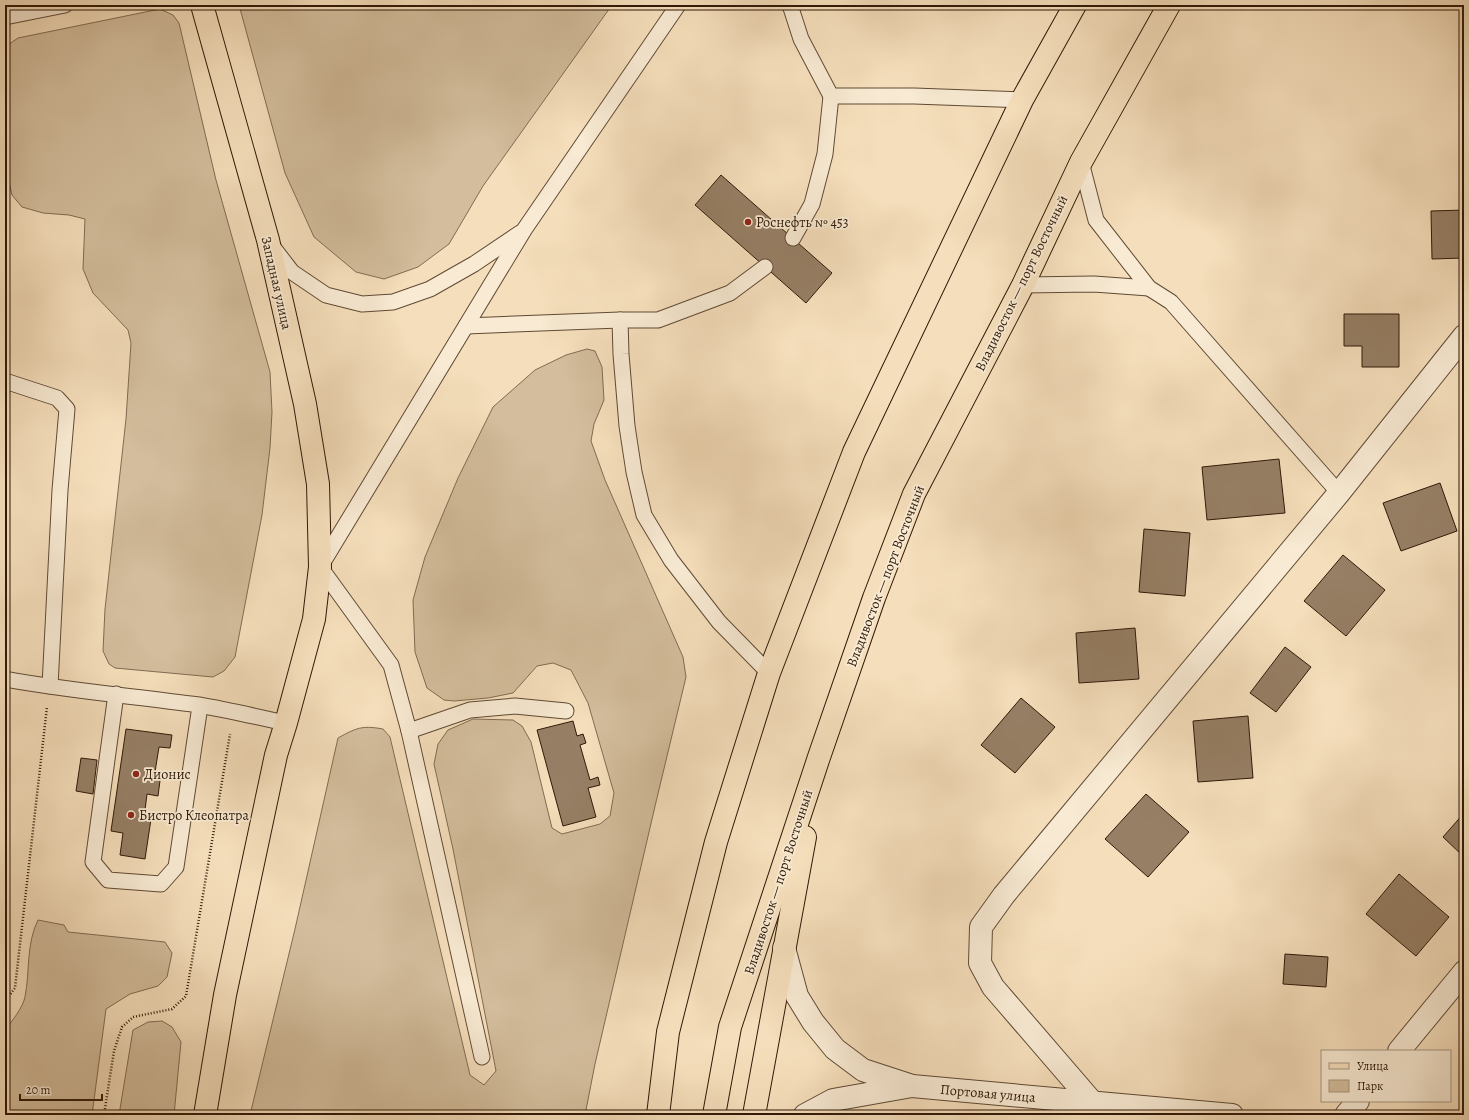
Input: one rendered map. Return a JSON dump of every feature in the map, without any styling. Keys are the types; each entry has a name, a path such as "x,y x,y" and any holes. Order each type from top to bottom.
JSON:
{"main road":[{"name":"Западная улица","path":"202,5 268,240 305,404 318,484 320,567 314,619 276,755 225,995 205,1115"},
{"path":"650,1115 668,1032 716,842 769,673 854,452 1022,100 1075,5"},
{"name":"Владивосток — порт Восточный","path":"714,1115 730,1027 819,757 874,598 914,494 1023,285 1081,162 1169,5"},
{"path":"754,1115 819,757"},
{"path":"658,1115 668,1032"}],"street":[{"path":"1094,1103 993,987 980,963 981,927 1004,895 1339,493 1464,336"},
{"path":"784,948 797,996 812,1022 835,1049 863,1070 912,1086"},
{"path":"1400,1050 1464,972"},
{"path":"805,1115 833,1100 912,1086"},
{"name":"Портовая улица","path":"912,1086 1232,1115"},
{"path":"1346,1115 1357,1102"}],"lane":[{"path":"5,17 65,5"},
{"path":"482,1057 409,730 391,665 320,567 524,230 678,5"},
{"path":"790,5 801,39 831,96 825,154 812,204 793,238"},
{"path":"831,96 914,96 1022,100"},
{"path":"1081,162 1096,220 1149,288 1171,302 1339,493"},
{"path":"268,240 292,272 326,295 362,304 393,302 430,289 474,264 524,230"},
{"path":"466,326 658,320 730,293 765,267"},
{"path":"1023,285 1094,284 1149,288"},
{"path":"620,320 621,354 627,426 634,472 644,515 671,560 719,622 769,673"},
{"path":"5,381 57,398 67,409 60,490 50,686"},
{"path":"5,679 234,711 286,723"},
{"path":"116,694 93,862 108,880 161,884 176,866 200,706"},
{"path":"409,730 470,710 515,706 566,711"}],"path":[{"path":"5,1001 15,988 50,686"},
{"path":"104,1115 114,1051 122,1027 133,1017 172,1008 186,996 234,711"}],"green space":[{"path":"239,5 612,5 483,186 449,244 418,267 384,279 356,272 314,237 285,173"},
{"path":"160,9 173,15 179,23 216,180 270,372 272,412 270,448 262,515 235,657 224,671 213,677 115,668 109,664 103,651 105,609 126,419 131,343 128,330 93,293 83,269 85,219 69,215 43,213 22,207 12,195 5,163 5,47 18,38"},
{"path":"587,349 595,351 602,367 604,400 594,424 591,441 605,480 683,657 686,677 595,1064 585,1115 250,1115 295,929 338,738 364,727 383,729 390,737 470,1075 484,1085 496,1071 453,849 434,764 438,744 448,730 473,719 513,720 522,726 531,742 552,828 562,834 600,824 610,816 614,793 588,703 571,670 553,663 537,666 513,693 488,698 454,701 444,700 427,688 415,652 413,600 425,557 458,478 493,407 535,370 566,355"},
{"path":"38,920 64,925 68,932 165,942 172,953 167,977 158,986 130,994 106,1009 92,1115 5,1115 5,1029 17,1014 24,1001 27,987 30,948 34,929"},
{"path":"162,1021 172,1027 181,1042 174,1115 119,1115 133,1030 148,1022"}],"building":[{"path":"721,175 832,273 806,303 695,205"},
{"path":"1464,210 1464,258 1432,259 1431,211"},
{"path":"1344,314 1399,314 1399,367 1362,367 1362,346 1344,346"},
{"path":"1279,459 1285,513 1207,520 1202,467"},
{"path":"1440,483 1457,531 1401,551 1383,503"},
{"path":"1144,529 1190,533 1185,596 1139,592"},
{"path":"1343,555 1385,590 1346,636 1304,601"},
{"path":"1135,628 1139,679 1079,683 1076,633"},
{"path":"1285,647 1311,667 1276,712 1250,693"},
{"path":"1021,698 1055,727 1015,773 981,745"},
{"path":"1248,716 1253,778 1198,782 1193,721"},
{"path":"573,721 577,736 583,734 586,743 580,745 590,780 598,777 600,785 588,788 596,817 563,826 537,730"},
{"path":"126,729 172,735 170,748 159,747 155,772 161,773 158,796 147,794 144,818 151,819 145,859 120,855 123,833 111,831"},
{"path":"81,758 97,760 93,794 76,791"},
{"path":"1146,794 1189,832 1148,877 1105,839"},
{"path":"1464,813 1464,857 1443,837"},
{"path":"1399,874 1449,917 1416,956 1366,914"},
{"path":"1285,954 1328,957 1326,987 1283,984"}],"place":[{"name":"Роснефть № 453","path":"748,222"},
{"name":"Дионис","path":"136,774"},
{"name":"Бистро Клеопатра","path":"131,815"}]}
